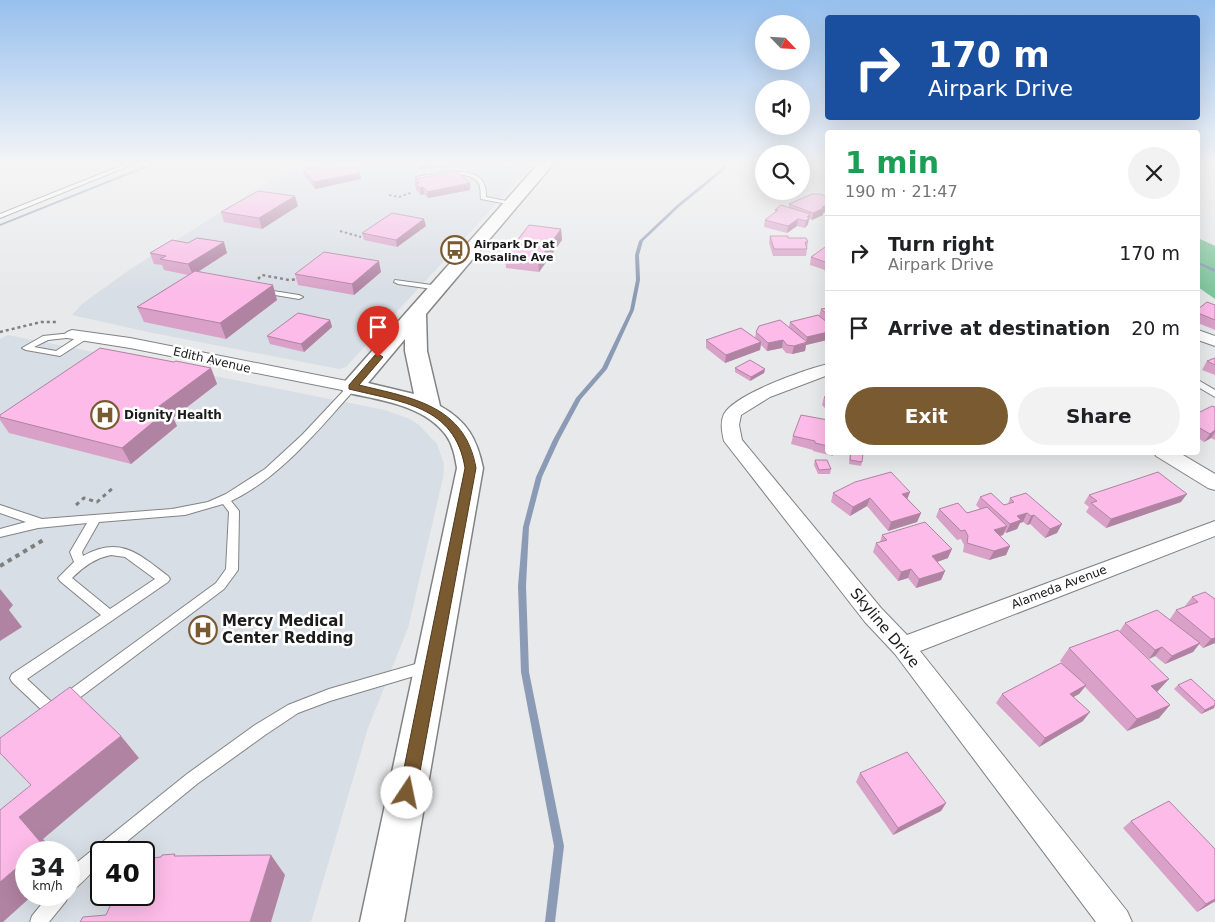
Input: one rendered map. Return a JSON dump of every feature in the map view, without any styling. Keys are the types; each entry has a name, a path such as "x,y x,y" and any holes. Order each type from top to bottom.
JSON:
{"street":[{"path":"382,922 470,468 468,450 459,434 446,419 429,408 412,401 352,387 510,206"},
{"path":"416,313 416,351 429,408"},
{"name":"Edith Avenue","path":"79,336 167,350 352,387"},
{"path":"1200,336 1215,340"},
{"name":"Skyline Drive","path":"825,370 747,402 734,412 730,433 733,441 873,615 903,648 1116,922"},
{"path":"1168,455 1215,483"},
{"name":"Alameda Avenue","path":"903,648 1215,528"}],"lane":[{"path":"0,216 25,206"},
{"path":"398,282 439,288"},
{"path":"253,290 299,297"},
{"path":"79,336 58,354 26,348 46,338 79,336"},
{"path":"1200,384 1215,394"},
{"path":"0,533 14,528 44,524 179,511 199,508 225,500 238,494 264,476 324,418 352,387"},
{"path":"38,720 220,586 232,570 234,511 225,500"},
{"path":"0,509 44,524"},
{"path":"80,562 76,552 94,519"},
{"path":"52,711 17,678 110,616 164,579 128,553 113,551 96,553 80,562 64,578 110,616"},
{"path":"117,841 192,779 260,730 293,709 330,694 433,665"},
{"path":"80,871 90,863"},
{"path":"38,922 51,906"}],"path":[{"path":"340,231 361,237"},
{"path":"70,510 84,498 97,502 114,487"}],"shaded area":[{"path":"231,206 494,206 346,367 339,369 148,332 72,315 82,304 129,270"},
{"name":"Mercy Medical Center Redding","path":"8,335 385,410 410,419 419,425 437,444 444,464 443,478 408,628 368,728 311,922 0,922 0,339"}],"green space":[{"path":"1200,239 1215,246 1215,299 1200,288"}],"building":[{"path":"232,206 279,206 259,218 221,212"},
{"path":"780,206 784,206 810,214 807,217 810,217 806,221 798,219 788,226 765,220 778,210 775,210"},
{"path":"794,206 825,206 822,207 824,208 813,213"},
{"path":"392,213 424,219 396,240 362,233"},
{"path":"529,225 561,229 538,261 505,257"},
{"path":"770,236 806,238 808,242 805,242 807,249 774,249"},
{"path":"197,238 224,242 188,264 160,259 166,256 150,253 172,240 188,243"},
{"path":"825,247 825,262 811,257"},
{"path":"324,252 379,261 352,284 295,274"},
{"path":"195,271 273,285 220,323 137,307"},
{"path":"1207,302 1215,305 1215,320 1200,314 1200,307"},
{"path":"298,313 330,320 301,344 267,336"},
{"path":"818,315 825,321 825,333 807,337 790,322"},
{"path":"780,320 807,342 794,346 787,345 783,340 768,343 756,332 759,326"},
{"path":"741,328 761,342 726,355 706,340"},
{"name":"Dignity Health","path":"100,348 211,368 158,407 169,409 122,448 0,417 0,415"},
{"path":"1215,358 1215,365 1207,361"},
{"path":"750,360 765,369 751,377 735,368"},
{"path":"1212,406 1215,407 1215,430 1210,434 1200,428 1200,412"},
{"path":"801,415 825,419 825,445 793,436"},
{"path":"851,455 863,455 862,462 850,460"},
{"path":"815,460 827,460 831,469 819,470"},
{"path":"891,472 910,492 902,494 921,513 891,522 870,498 853,507 833,493 855,482"},
{"path":"1158,472 1187,494 1111,519 1091,503 1097,501 1089,495"},
{"path":"991,493 1004,505 1014,502 1010,498 1026,493 1062,524 1050,529 1034,515 1031,516 1027,513 1017,516 1021,520 1010,524 980,497"},
{"path":"958,503 967,513 987,507 1007,526 994,530 1010,546 994,551 967,543 968,536 965,530 961,531 939,509"},
{"path":"925,522 952,549 932,556 945,571 919,579 911,569 901,572 876,543 887,540 882,535"},
{"path":"1205,592 1215,599 1215,638 1211,639 1176,610 1198,602 1192,597"},
{"path":"1157,610 1200,643 1172,656 1162,647 1155,650 1125,623"},
{"path":"1118,630 1169,679 1151,686 1170,705 1137,719 1069,648"},
{"path":"1061,663 1086,685 1070,694 1090,712 1045,738 1002,694"},
{"path":"1191,679 1215,701 1215,705 1205,710 1178,685"},
{"path":"70,687 121,736 19,817 40,841 15,841 15,869 0,882 0,810 31,785 0,753 0,738"},
{"path":"907,752 946,803 898,828 860,773"},
{"path":"1169,801 1215,849 1215,899 1206,904 1131,821"},
{"path":"162,855 271,855 250,922 80,922 83,917 106,915 110,906 155,906 155,858 161,857"}],"waterway":[{"path":"0,225 48,206"},
{"path":"550,922 559,846 525,672 522,586 526,527 539,477 556,440 579,398 604,369 632,310 638,280 637,255 641,241 678,206"},
{"path":"1200,264 1215,271"}],"place":[{"name":"Airpark Dr at Rosaline Ave","path":"455,250"},
{"name":"Dignity Health","path":"105,415"},
{"name":"Mercy Medical Center Redding","path":"203,630"}],"route":[{"path":"378,357 352,387 412,401 438,413 459,434 468,450 470,459 468,486 407,793"}]}
